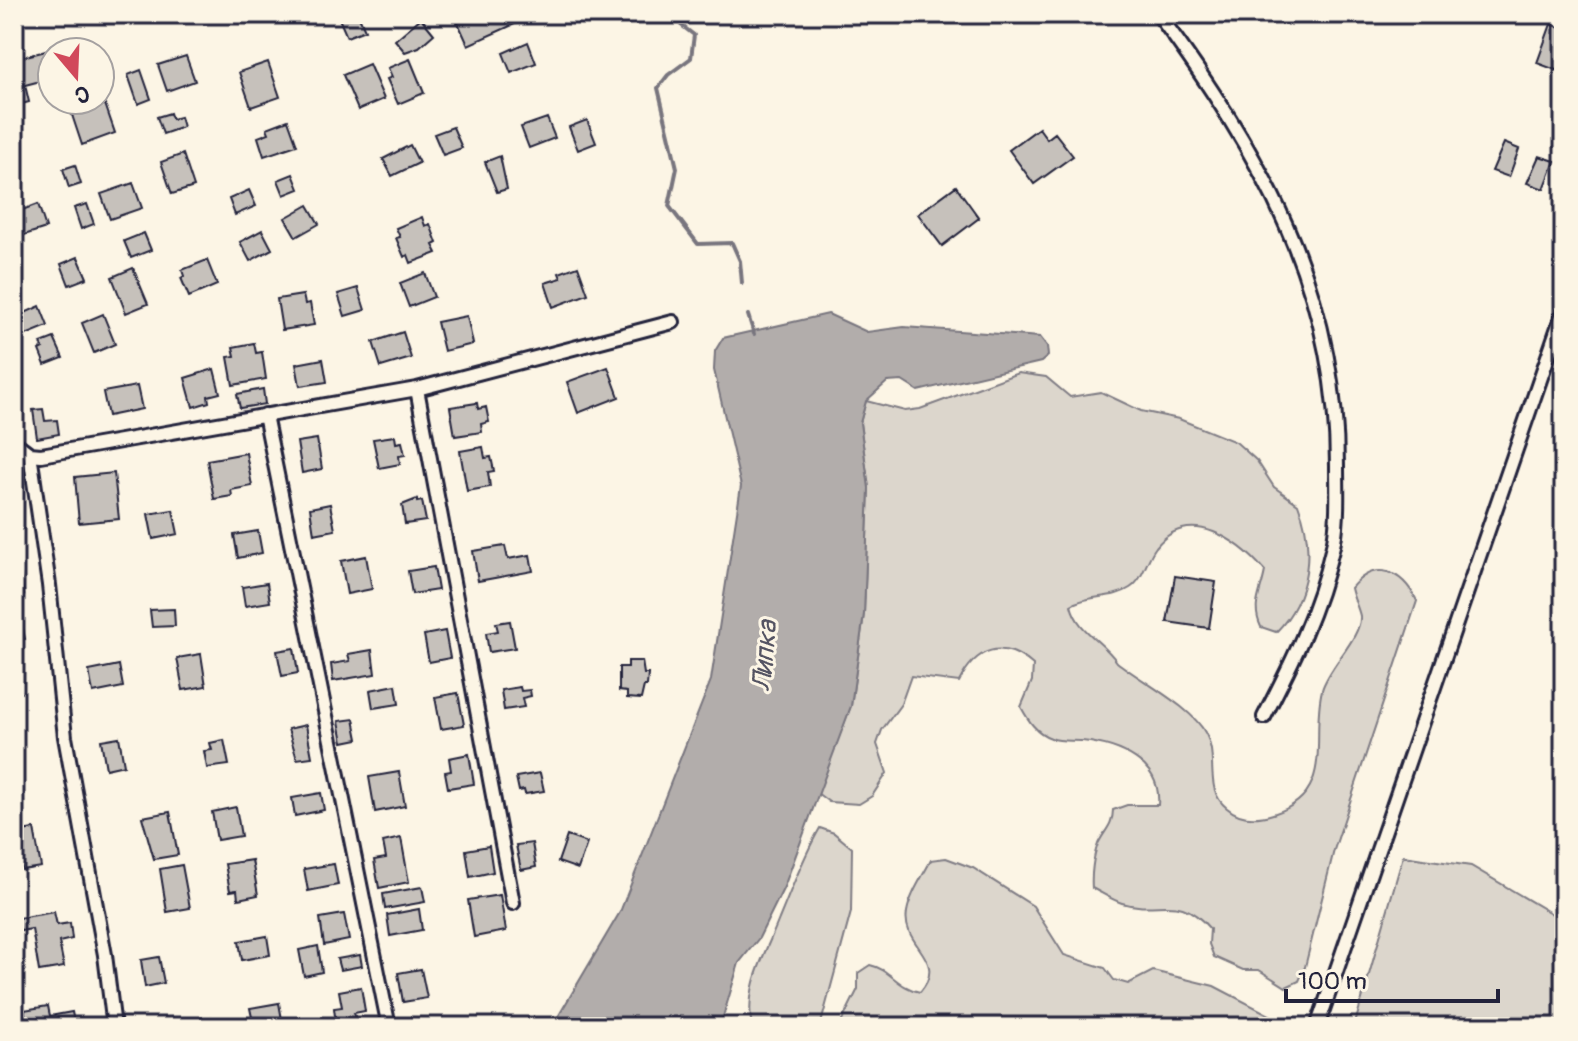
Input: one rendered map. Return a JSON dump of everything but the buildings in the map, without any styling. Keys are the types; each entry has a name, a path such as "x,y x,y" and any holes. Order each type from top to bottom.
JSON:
{"street":[{"path":"1158,14 1202,74 1287,221 1320,314 1337,407 1333,547 1309,630 1264,717"},
{"path":"1317,1027 1564,310"},
{"path":"15,444 30,454 41,455 417,389 673,322"},
{"path":"417,389 513,903"},
{"path":"265,415 389,1027"},
{"path":"30,454 49,585 65,737 105,955 114,1027"}],"shaded area":[{"path":"1018,373 1046,377 1070,397 1101,392 1141,411 1179,419 1236,442 1257,461 1274,487 1298,504 1307,537 1306,571 1296,604 1276,632 1261,627 1258,619 1258,599 1265,571 1228,539 1199,528 1184,529 1169,535 1156,547 1139,580 1130,588 1071,605 1084,629 1117,662 1190,714 1199,724 1210,743 1215,792 1232,812 1249,817 1267,816 1293,805 1306,793 1317,762 1322,690 1359,624 1360,616 1351,588 1369,573 1387,572 1404,582 1417,601 1334,850 1305,967 1299,981 1286,987 1259,970 1243,970 1214,957 1209,944 1210,929 1188,910 1122,903 1092,888 1096,849 1110,824 1113,810 1127,805 1158,805 1153,777 1135,758 1123,752 1096,743 1055,739 1037,729 1021,707 1032,681 1033,665 1011,651 991,651 982,655 973,661 959,682 911,676 901,704 882,730 877,744 887,773 872,796 859,804 829,802 817,793 851,706 864,614 869,488 860,423 866,401 905,411 920,409"},
{"path":"820,828 834,833 852,848 851,912 820,1027 752,1027 751,998 757,972"},
{"path":"1403,856 1471,866 1564,921 1564,1027 1354,1027"},
{"path":"946,858 973,868 1033,906 1064,955 1105,968 1114,980 1128,984 1153,971 1214,986 1285,1023 1282,1027 839,1027 858,989 858,973 870,965 912,990 920,992 928,980 927,961 911,934 907,912 931,860"}],"water":[{"path":"828,314 867,332 904,327 1040,337 1047,346 1048,356 1041,362 918,391 902,381 887,382 866,401 860,423 869,488 864,614 851,706 784,887 759,938 739,963 720,1027 552,1027 620,912 711,680 741,486 714,370 715,351 723,338"}],"waterway":[{"name":"Липка","path":"676,14 681,25 694,35 691,58 668,75 658,88 677,168 669,206 698,244 732,243 740,261 742,283"},
{"name":"Липка","path":"748,315 754,334"}]}
